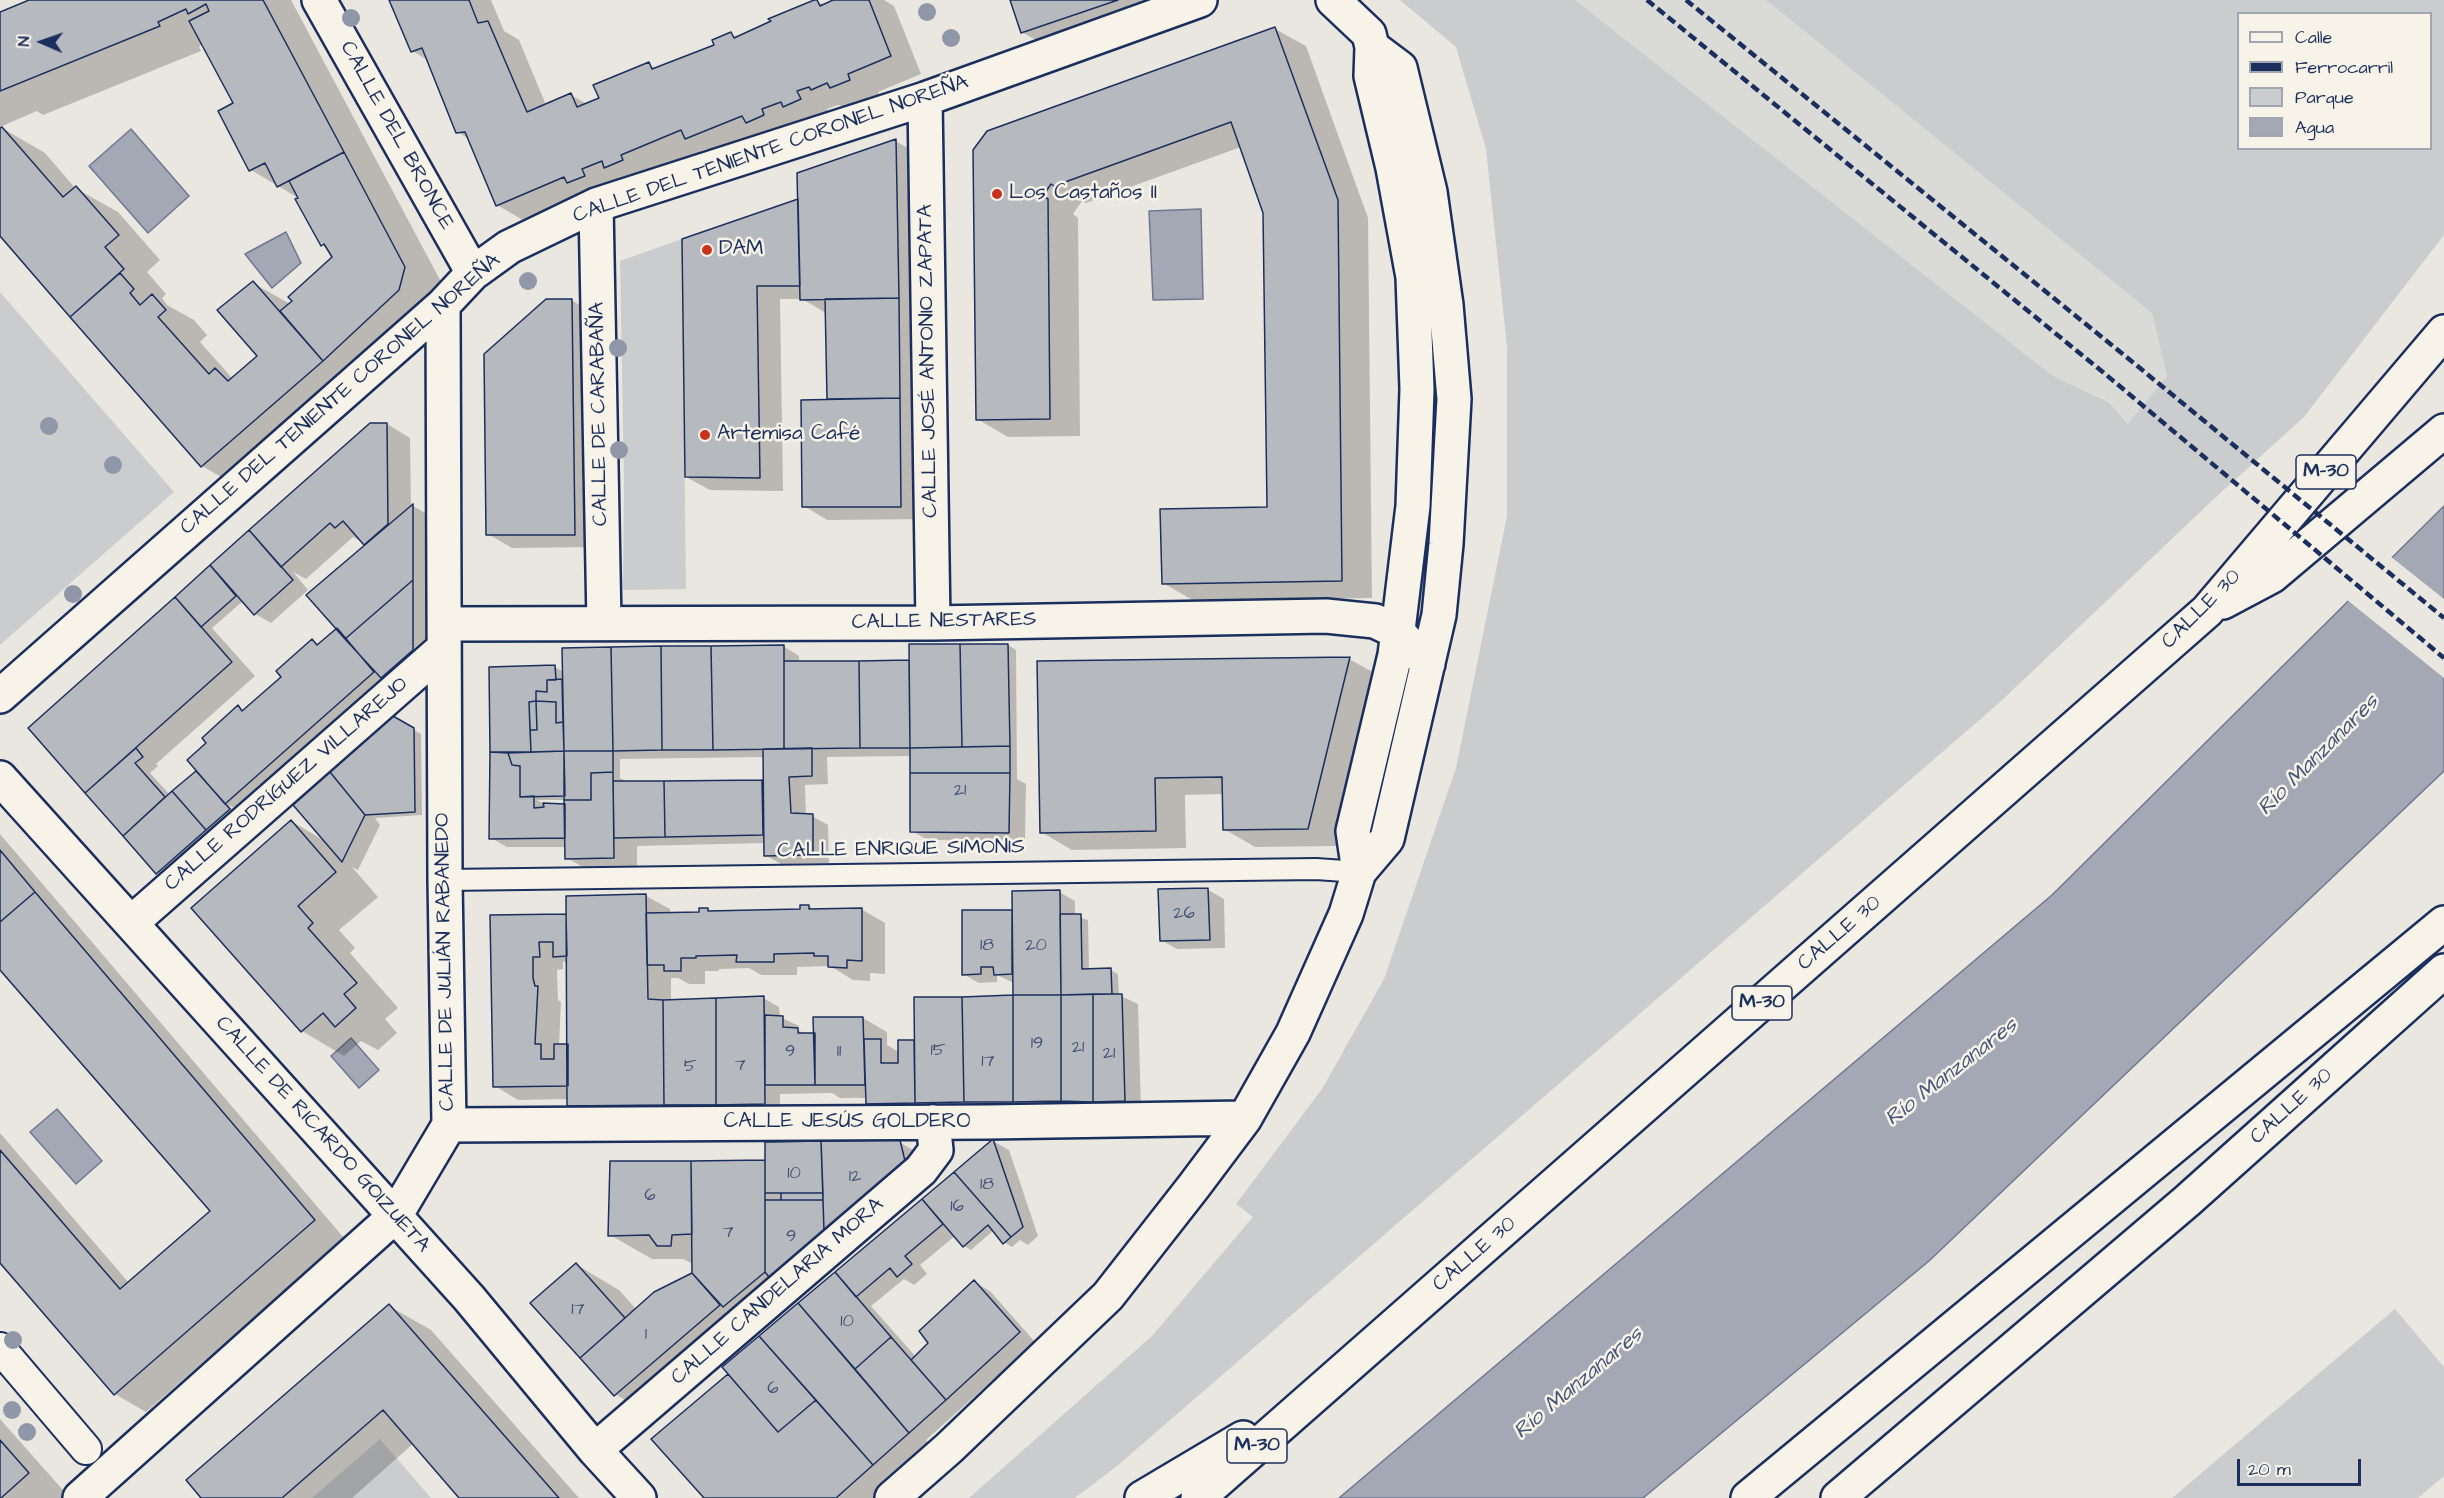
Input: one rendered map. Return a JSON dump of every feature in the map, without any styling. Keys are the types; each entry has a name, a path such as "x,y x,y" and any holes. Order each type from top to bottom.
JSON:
{"main road":[{"name":"CALLE DEL BRONCE","path":"319,0 474,273"},
{"name":"CALLE DEL TENIENTE CORONEL NOREÑA","path":"0,696 443,306 474,273 509,247 596,205 925,99 1200,0"},
{"path":"1333,0 1369,34 1372,47 1371,76 1393,168 1413,277 1417,389 1413,506 1395,655 1353,831 1359,872"},
{"path":"892,1498 950,1448 1108,1296 1245,1118 1293,1033 1346,914 1359,872 1387,840 1438,615 1446,544 1454,399 1446,305 1430,192 1400,68 1372,47"},
{"name":"CALLE JOSÉ ANTONIO ZAPATA","path":"925,99 933,623"},
{"name":"CALLE DE CARABAÑA","path":"596,205 604,623"},
{"name":"CALLE DE JULIÁN RABANEDO","path":"80,1498 395,1216 448,1125 443,306"},
{"name":"CALLE 30","path":"1198,1498 2207,611 2444,332"},
{"path":"2207,611 2272,576 2444,431"},
{"name":"CALLE NESTARES","path":"444,636 604,623 933,623 1326,616 1375,621 1398,632 1428,664"},
{"name":"CALLE RODRÍGUEZ VILLAREJO","path":"131,923 444,636"},
{"name":"CALLE DE RICARDO GOIZUETA","path":"0,777 469,1298 595,1450 639,1498"},
{"path":"1748,1498 2444,923"},
{"name":"CALLE 30","path":"1838,1498 2187,1201 2444,971"},
{"name":"CALLE JESÚS GOLDERO","path":"448,1125 1245,1118"},
{"name":"CALLE CANDELARIA MORA","path":"595,1450 921,1170 936,1150 933,1122"},
{"path":"1142,1498 1317,1394"}],"street":[{"path":"0,1348 86,1449"}],"lane":[{"name":"CALLE ENRIQUE SIMONIS","path":"445,880 1316,869 1359,872"}],"shaded area":[{"path":"1575,0 1766,0 2152,313 2167,376 2129,424 2109,401 2053,376"}],"green space":[{"path":"1400,0 1575,0 2053,376 2109,402 2128,424 2167,376 2152,313 1766,0 2444,0 2444,235 2304,417 2217,496 1999,703 1117,1466 1075,1498 969,1498 1152,1336 1253,1217 1236,1204 1322,1089 1384,979 1456,768 1507,516 1507,347 1486,149 1456,47"},
{"path":"682,239 686,589 623,590 624,479 620,261"},
{"path":"0,292 174,492 0,645"},
{"path":"2395,1309 2444,1367 2444,1476 2418,1498 2172,1498"},
{"path":"380,1439 431,1498 312,1498"}],"water":[{"path":"131,129 189,196 148,233 89,166"},
{"path":"1201,209 1203,299 1153,300 1149,211"},
{"path":"286,232 301,263 272,288 245,254"},
{"name":"Río Manzanares","path":"2444,506 2444,771 1929,1261 1643,1498 1339,1498 2052,895"},
{"path":"351,1038 379,1070 359,1088 331,1056"},
{"path":"57,1109 102,1161 76,1184 30,1132"}],"pier":[{"path":"2390,556 2444,599 2444,678 2346,599"}],"building":[{"path":"29,0 263,0 344,152 277,187 265,163 249,171 218,111 233,103 189,21 209,11 206,4 188,14 186,9 158,22 160,26 0,91 0,12"},
{"path":"389,0 469,0 478,23 488,21 527,112 571,93 577,107 599,98 593,85 649,62 652,69 714,45 712,40 731,32 734,38 771,21 768,19 814,0 817,0 820,6 833,0 869,0 891,56 848,74 850,80 830,88 827,83 811,90 809,87 797,91 801,99 783,107 781,102 762,109 764,115 746,123 742,116 685,139 681,130 621,155 623,160 604,168 602,161 582,169 585,176 567,183 564,177 496,206 465,132 456,133 422,48 411,52"},
{"path":"1010,0 1118,0 1021,33"},
{"path":"1275,27 1338,200 1342,581 1162,584 1160,509 1267,507 1263,213 1231,122 1054,186 1051,184 1043,196 1048,199 1050,419 976,420 973,150 987,131"},
{"path":"2,127 63,197 76,186 119,235 105,247 124,269 70,317 0,236 0,128"},
{"path":"896,139 899,298 800,300 797,173"},
{"path":"344,152 405,267 399,290 323,361 280,311 292,301 288,297 332,257 324,244 321,246 295,199 298,198 289,181"},
{"path":"798,199 800,286 757,286 760,478 685,477 682,239"},
{"path":"120,273 134,289 130,293 140,305 152,294 166,310 158,317 209,374 215,368 228,381 257,356 217,310 253,281 323,361 201,467 70,317"},
{"path":"899,298 900,398 827,399 825,299"},
{"path":"546,299 572,299 575,535 486,535 484,354"},
{"path":"900,398 901,507 802,507 801,400"},
{"path":"370,423 387,423 388,524 364,545 343,521 335,528 330,523 281,567 249,530"},
{"path":"413,504 413,580 345,639 306,595"},
{"path":"249,530 293,580 254,615 210,565"},
{"path":"210,565 236,596 201,627 175,597"},
{"path":"413,580 413,650 381,678 345,639"},
{"path":"175,597 232,662 85,793 28,728"},
{"path":"337,628 374,672 225,804 187,760 206,743 202,738 238,705 242,711 281,677 276,671 312,639 317,645"},
{"path":"909,644 960,644 962,747 910,748"},
{"path":"960,644 1008,644 1010,746 962,747"},
{"path":"784,645 784,749 713,750 711,646"},
{"path":"661,646 711,646 713,750 662,750"},
{"path":"661,646 662,750 613,751 611,647"},
{"path":"611,647 613,751 564,751 562,648"},
{"path":"1350,657 1308,829 1223,830 1222,777 1155,778 1156,831 1040,833 1037,661"},
{"path":"909,660 910,748 860,748 859,661"},
{"path":"784,661 859,661 860,748 784,749"},
{"path":"555,665 556,680 547,680 547,692 536,691 536,701 529,702 531,752 490,752 489,667"},
{"path":"562,679 563,722 556,723 556,702 536,701 536,691 547,692 547,680"},
{"path":"536,701 556,702 556,723 563,722 564,751 531,752 530,730 537,730"},
{"path":"536,701 537,730 530,730 529,702"},
{"path":"393,716 414,728 415,812 365,815 330,772"},
{"path":"1010,746 1010,773 910,773 910,748"},
{"path":"136,748 143,757 135,763 165,797 123,836 85,793"},
{"path":"812,748 812,776 789,777 791,813 813,814 813,855 764,856 763,749"},
{"path":"564,751 613,751 613,772 591,773 591,800 564,800"},
{"path":"564,751 565,796 520,797 520,766 512,765 508,753"},
{"path":"490,752 508,753 512,765 520,766 520,797 534,796 534,808 544,807 543,803 565,804 565,838 489,839"},
{"path":"196,771 230,809 206,830 172,791"},
{"path":"330,772 365,815 342,862 293,805"},
{"path":"613,772 614,858 565,859 564,800 591,800 591,773"},
{"path":"910,773 1010,773 1009,833 910,832"},
{"path":"762,780 763,835 665,837 664,781"},
{"path":"613,781 664,781 665,837 614,838"},
{"path":"172,791 206,830 156,874 123,836"},
{"path":"291,820 336,872 298,906 313,923 308,928 357,983 344,994 356,1008 335,1027 323,1013 301,1032 191,908"},
{"path":"0,850 35,892 0,922"},
{"path":"1208,888 1210,940 1160,941 1158,889"},
{"path":"1060,890 1061,995 1013,995 1012,891"},
{"path":"35,892 315,1220 114,1395 0,1263 0,1150 120,1289 210,1211 0,970 0,922"},
{"path":"646,894 648,999 663,1000 664,1105 567,1106 566,896"},
{"path":"800,905 809,905 809,909 862,908 862,961 847,960 847,968 828,967 828,956 814,956 814,953 774,954 774,962 736,962 737,955 681,958 681,971 664,971 664,965 647,965 646,913 699,912 699,908 708,908 708,911 800,909"},
{"path":"962,910 1012,910 1012,974 994,975 993,967 981,967 981,974 962,975"},
{"path":"566,914 567,956 553,957 553,942 539,942 540,957 533,957 533,978 535,986 538,986 535,1044 541,1044 541,1059 554,1059 554,1044 568,1044 568,1086 493,1087 490,915"},
{"path":"1060,914 1081,914 1082,969 1111,968 1112,994 1061,995"},
{"path":"1093,994 1122,994 1125,1101 1093,1102"},
{"path":"1093,994 1093,1102 1061,1101 1061,995"},
{"path":"1013,995 1061,995 1061,1101 1013,1102"},
{"path":"1013,995 1013,1102 964,1102 962,997"},
{"path":"764,996 765,1104 716,1105 716,998"},
{"path":"914,997 962,997 964,1102 915,1103"},
{"path":"716,998 716,1105 664,1105 663,1000"},
{"path":"765,1015 783,1016 783,1027 798,1028 798,1033 815,1033 815,1085 765,1085"},
{"path":"813,1017 863,1017 865,1085 815,1085"},
{"path":"864,1039 881,1039 881,1063 898,1063 898,1040 914,1040 915,1103 866,1104"},
{"path":"993,1139 1023,1227 1011,1237 954,1172"},
{"path":"900,1140 905,1161 824,1231 821,1141"},
{"path":"821,1141 823,1193 765,1193 765,1142"},
{"path":"765,1160 765,1272 723,1307 692,1273 691,1161"},
{"path":"610,1161 691,1161 692,1234 672,1235 671,1246 657,1246 649,1235 608,1236"},
{"path":"954,1172 1011,1237 1003,1244 988,1225 963,1247 922,1199"},
{"path":"781,1193 823,1193 823,1200 781,1200"},
{"path":"922,1199 943,1224 905,1256 912,1264 897,1277 890,1268 856,1297 835,1272"},
{"path":"765,1200 823,1200 824,1231 769,1277 765,1272"},
{"path":"576,1263 625,1318 580,1358 530,1303"},
{"path":"835,1272 891,1337 855,1369 798,1303"},
{"path":"692,1273 720,1305 614,1396 580,1358 654,1292"},
{"path":"974,1280 1020,1332 946,1400 911,1360 928,1343 919,1331"},
{"path":"798,1303 909,1433 873,1465 759,1336"},
{"path":"389,1304 559,1498 459,1498 383,1410 282,1498 201,1498 186,1480"},
{"path":"759,1336 816,1400 778,1432 722,1367"},
{"path":"891,1337 946,1400 909,1433 855,1369"},
{"path":"728,1374 778,1432 816,1400 873,1465 836,1498 704,1498 651,1439"},
{"path":"0,1440 29,1473 1,1498 0,1498"}],"railway":[{"path":"1647,0 2104,373 2444,658"},
{"path":"1686,0 2444,618"}],"place":[{"name":"Los Castaños II","path":"997,194"},
{"name":"DAM","path":"707,250"},
{"name":"Artemisa Café","path":"705,435"}]}
